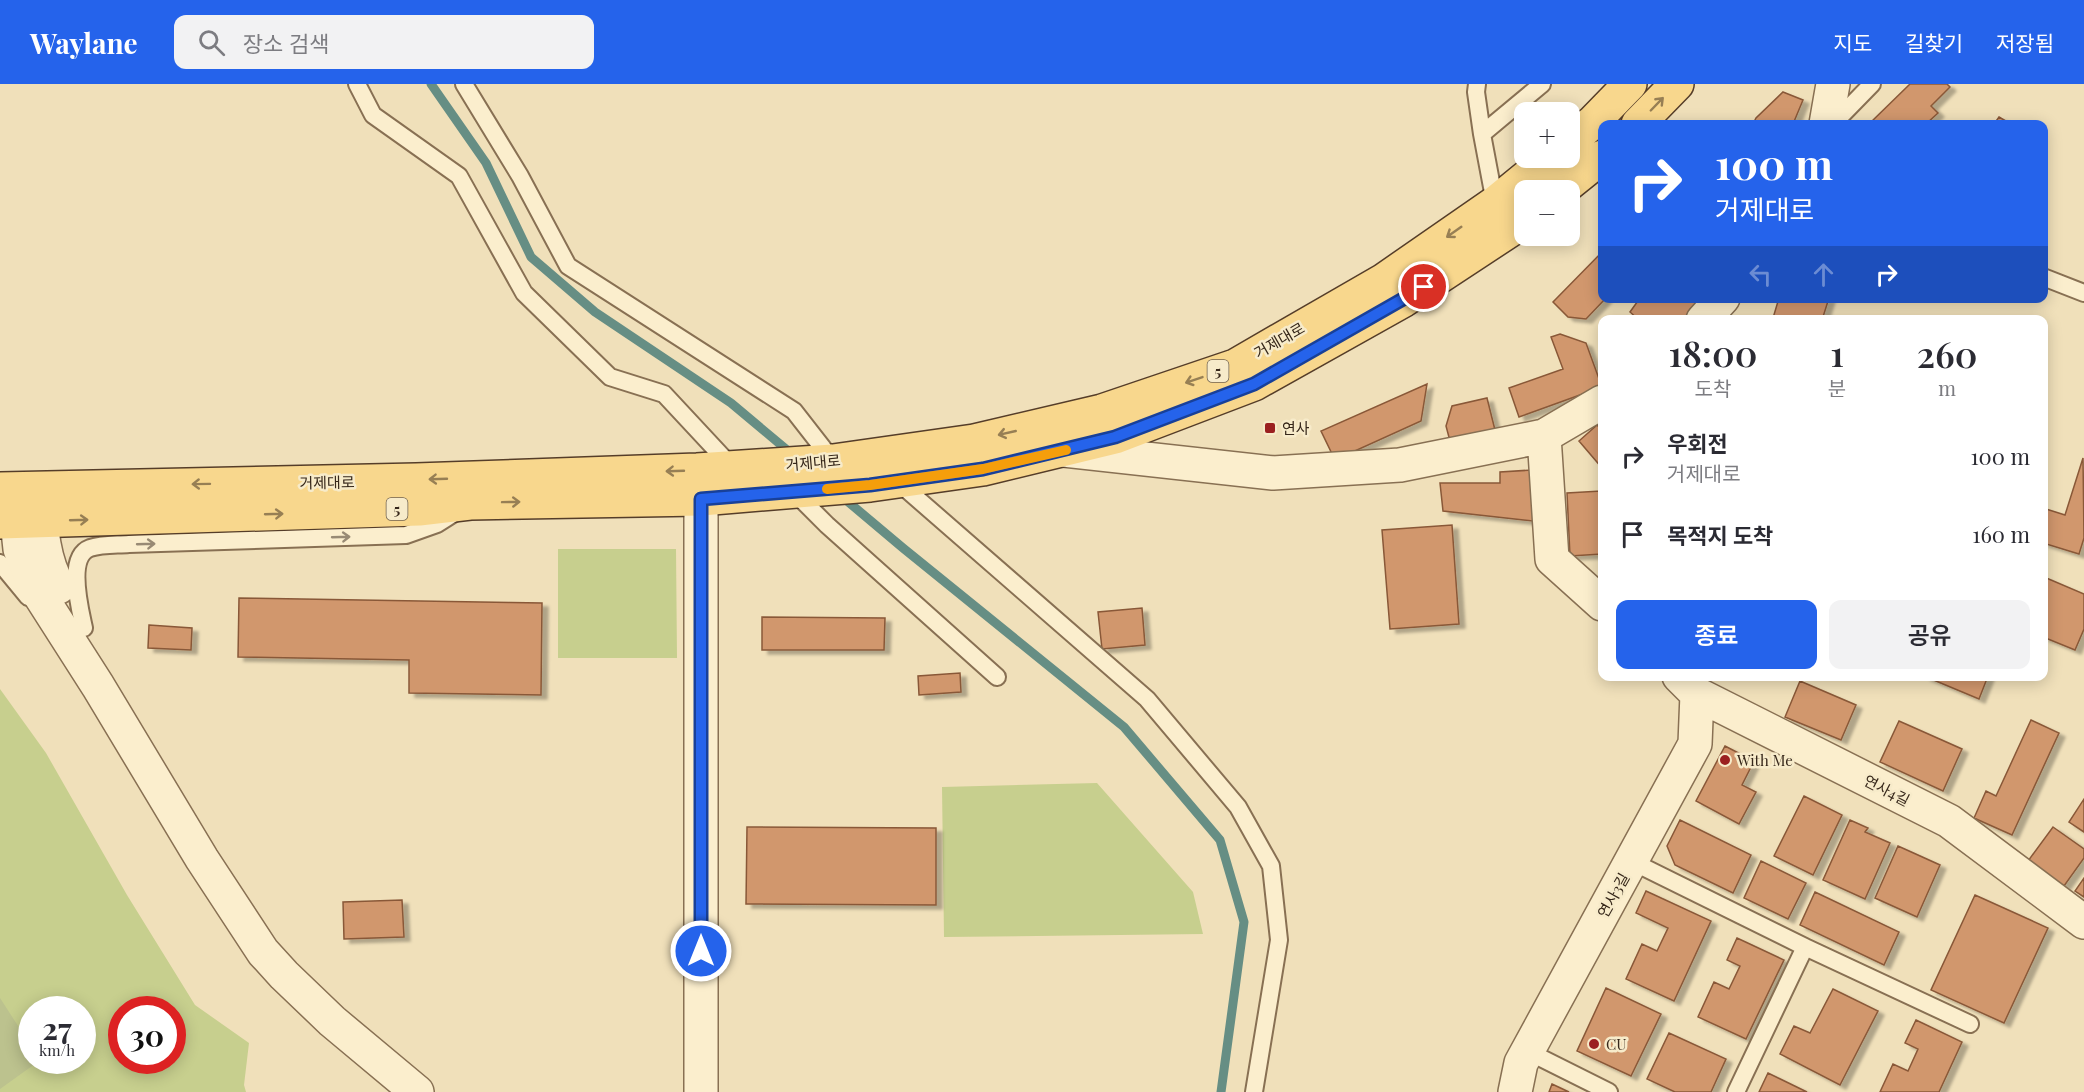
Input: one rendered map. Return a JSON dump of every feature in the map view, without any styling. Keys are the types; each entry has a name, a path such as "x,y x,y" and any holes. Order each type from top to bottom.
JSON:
{"main road":[{"path":"1580,133 1630,84"},
{"path":"1642,120 1677,84"},
{"path":"1574,180 1598,160"},
{"name":"거제대로","path":"18,488 416,480 733,468 833,461 974,441 1090,414 1235,366 1384,280 1495,203 1538,168"},
{"name":"거제대로","path":"19,522 419,509 471,503 701,499 884,483 983,469 1115,437 1254,384 1404,300 1514,228"}],"street":[{"path":"1827,120 1833,84"},
{"path":"1708,315 1718,303"},
{"path":"1063,450 1273,473 1400,465 1544,436 1598,404"},
{"path":"1544,436 1552,560 1598,600"},
{"path":"18,488 20,549 36,589 77,635 207,837 292,960 319,987 439,1092"},
{"path":"701,499 701,1092"},
{"path":"77,635 202,859 263,952 332,1022 417,1092"},
{"name":"연사3길","path":"1515,1092 1521,1063 1527,1051 1695,744 1688,685"},
{"name":"연사4길","path":"1688,685 1949,821 2084,922"}],"lane":[{"path":"357,84 373,115 459,176 524,293 610,377 664,394 733,468"},
{"path":"464,84 520,176 568,266 794,411 833,461"},
{"path":"1477,84 1482,134 1495,203"},
{"path":"1482,134 1542,84"},
{"path":"1837,120 1872,84"},
{"path":"2048,279 2084,293"},
{"path":"884,483 1147,699 1238,807 1270,866 1279,940 1254,1092"},
{"path":"794,492 827,525 997,677"},
{"path":"0,563 49,622 77,635 76,577 81,554 89,549 129,544 406,535 437,524 471,503"},
{"path":"1631,861 1805,947 1970,1024"},
{"path":"1736,1092 1805,947"},
{"path":"1527,1051 1609,1092"}],"green space":[{"path":"558,549 676,549 677,658 558,658"},
{"path":"0,689 46,753 127,895 195,1005 249,1043 244,1085 246,1092 0,1092"},
{"path":"1097,783 1193,892 1203,934 944,937 942,787"},
{"path":"0,998 18,1026 18,1074 21,1074 0,1089"}],"building":[{"path":"1910,84 1947,84 1950,87 1931,106 1938,113 1930,120 1873,120"},
{"path":"1783,92 1803,100 1795,120 1755,120"},
{"path":"1598,256 1598,303 1601,303 1586,319 1568,317 1553,302"},
{"path":"1636,303 1697,303 1689,315 1633,315 1630,312"},
{"path":"1778,303 1827,303 1824,315 1774,315"},
{"path":"1560,334 1586,343 1598,376 1598,388 1519,417 1509,388 1563,369 1551,337"},
{"path":"1427,384 1421,421 1335,460 1321,431"},
{"path":"1487,398 1495,430 1450,441 1446,426 1452,406"},
{"path":"1598,426 1598,463 1579,441"},
{"path":"2083,458 2084,538 2079,554 2048,545 2048,510 2065,515"},
{"path":"1532,470 1533,521 1443,511 1440,483 1500,483 1500,472"},
{"path":"1598,491 1598,554 1570,556 1567,493"},
{"path":"1452,525 1459,624 1390,629 1382,530"},
{"path":"2048,579 2084,594 2084,629 2075,650 2048,639"},
{"path":"239,598 542,603 541,695 409,693 409,660 238,657"},
{"path":"1142,608 1145,645 1102,649 1098,612"},
{"path":"762,617 885,618 884,650 762,650"},
{"path":"149,625 192,628 191,650 148,648"},
{"path":"960,673 961,692 919,695 918,676"},
{"path":"1800,681 1856,705 1841,740 1785,717"},
{"path":"1936,681 1986,681 1979,699"},
{"path":"2031,720 2059,733 2012,835 1974,818 1986,791 1996,796"},
{"path":"1899,721 1962,749 1943,791 1880,762"},
{"path":"1725,746 1754,761 1742,785 1756,792 1739,824 1696,801"},
{"path":"1804,796 1842,815 1813,875 1774,856"},
{"path":"2084,799 2084,832 2069,822"},
{"path":"1680,820 1751,855 1733,893 1675,865 1667,846"},
{"path":"1850,820 1868,828 1865,832 1890,843 1865,899 1823,880"},
{"path":"747,827 936,828 936,905 746,904"},
{"path":"2053,827 2084,849 2084,858 2064,886 2028,861"},
{"path":"1898,846 1940,865 1917,917 1875,898"},
{"path":"1761,861 1806,883 1788,919 1744,898"},
{"path":"2084,878 2084,897 2075,891"},
{"path":"1646,891 1711,921 1674,1001 1626,979 1642,944 1657,951 1668,928 1636,913"},
{"path":"1815,892 1899,932 1884,965 1800,925"},
{"path":"1975,895 2048,928 2004,1023 1931,990"},
{"path":"402,900 404,937 344,939 343,902"},
{"path":"1737,938 1784,960 1746,1039 1698,1017 1714,982 1729,989 1740,966 1727,960"},
{"path":"1606,988 1661,1014 1631,1076 1577,1051"},
{"path":"1833,989 1878,1011 1840,1085 1780,1054 1794,1026 1810,1033"},
{"path":"1916,1020 1962,1042 1939,1092 1880,1092 1893,1064 1908,1071 1918,1049 1905,1043"},
{"path":"1669,1033 1726,1059 1711,1092 1675,1092 1647,1079"},
{"path":"1768,1073 1807,1092 1759,1092"},
{"path":"1552,1084 1569,1092 1549,1092"}],"waterway":[{"path":"431,84 486,163 531,257 595,312 731,403 793,455"},
{"path":"840,495 1124,727 1220,840 1244,922 1221,1092"}],"slow traffic":[{"path":"827,489 983,469 1066,450"}],"place":[{"name":"연사","path":"1270,428"},
{"name":"With Me","path":"1725,760"},
{"name":"CU","path":"1594,1044"}],"route":[{"path":"701,951 701,499 870,485 983,469 1115,437 1254,384 1424,287"}]}
